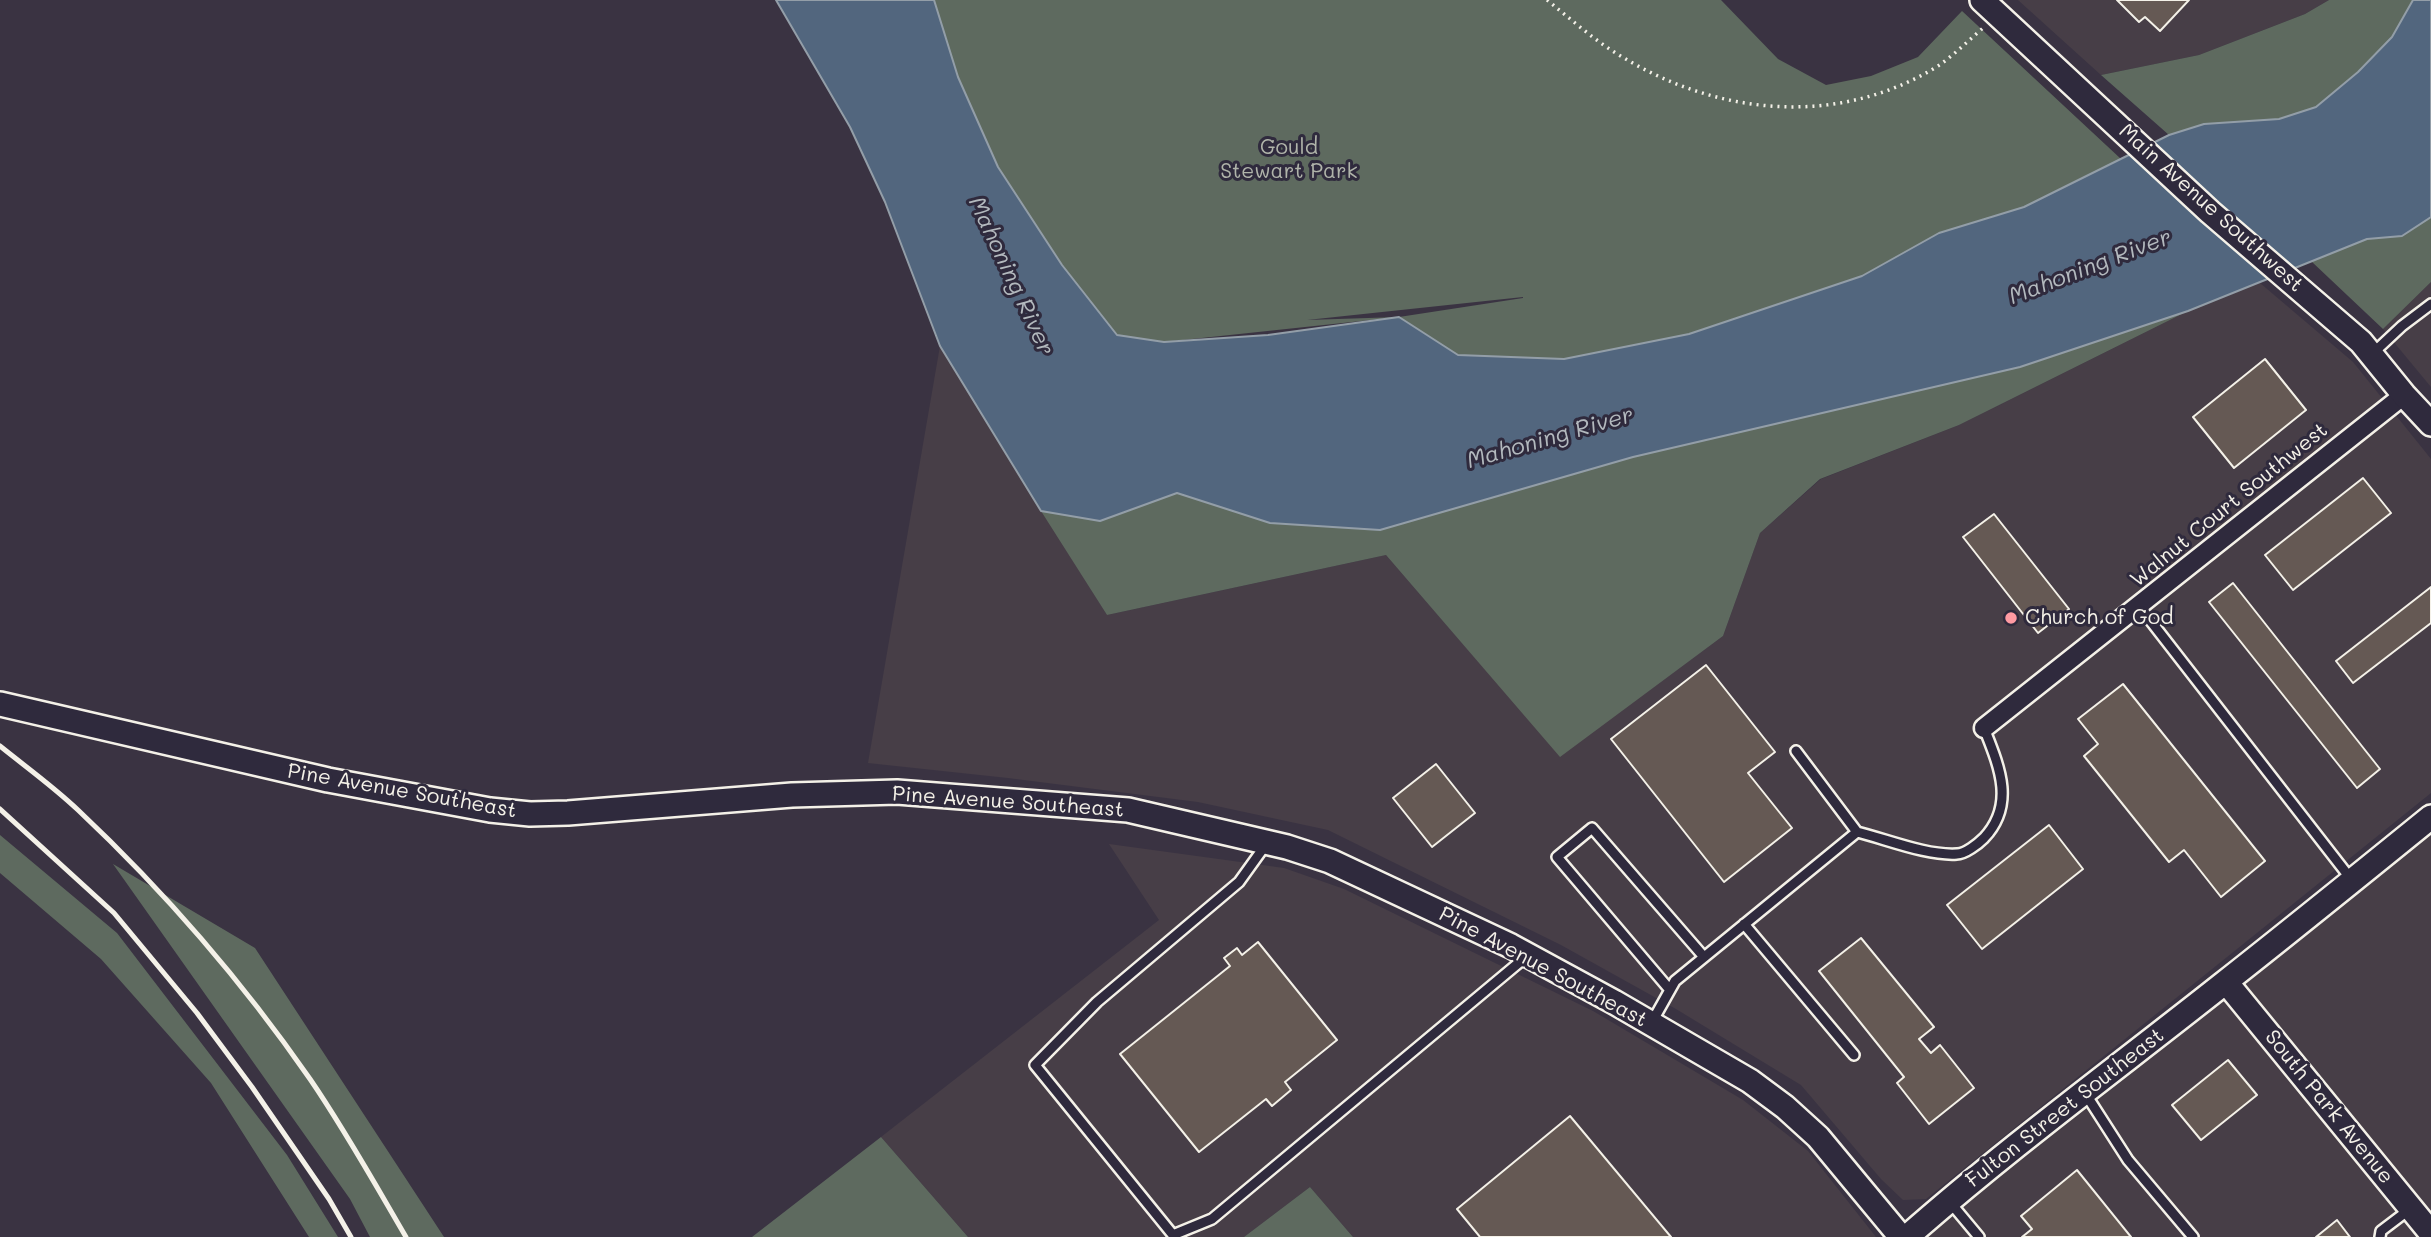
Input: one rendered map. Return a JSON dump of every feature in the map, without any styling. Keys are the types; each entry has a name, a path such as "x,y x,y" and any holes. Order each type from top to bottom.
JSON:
{"street":[{"name":"Main Avenue Southwest","path":"1994,5 2033,47 2210,212 2366,348 2431,424"},
{"name":"Walnut Court Southwest","path":"1984,728 2404,395"},
{"name":"Pine Avenue Southeast","path":"0,704 328,780 490,810 530,814 568,813 792,794 897,793 1128,810 1267,842 1330,861 1528,955 1751,1081 1818,1137 1901,1237"},
{"name":"Fulton Street Southeast","path":"1907,1237 2084,1091 2226,982 2431,817"},
{"name":"South Park Avenue","path":"2226,982 2431,1233"}],"lane":[{"path":"2366,348 2431,304"},
{"path":"2139,606 2353,880"},
{"path":"1796,751 1857,832 1929,851 1959,854 1980,841 1995,826 2003,800 2000,768 1984,728"},
{"path":"1670,990 1557,857 1592,828 1704,957"},
{"path":"1651,1023 1675,981 1857,832"},
{"path":"1267,842 1239,883 1097,1002 1035,1065 1173,1235 1212,1219 1528,955"},
{"path":"1744,924 1854,1055"},
{"path":"2084,1091 2128,1160 2193,1237"},
{"path":"1949,1200 1979,1237"},
{"path":"2380,1237 2381,1231 2411,1208"}],"path":[{"path":"1547,0 1601,43 1656,76 1712,98 1785,107 1825,106 1861,99 1900,85 1938,66 1955,53 1994,5"}],"shaded area":[{"path":"2018,0 2329,0 2305,14 2199,55 2101,75"},
{"path":"2431,282 2431,387 2383,329"},
{"path":"2260,283 2353,362 2431,459 2431,793 1926,1199 1903,1200 1881,1179 1801,1085 1676,1009 1561,945 1328,830 1198,802 868,763 940,346 1107,615 1386,555 1560,756 1723,636 1760,533 1821,479 1959,425 2188,311"},
{"path":"2431,817 2431,1237 1907,1237"},
{"path":"1109,844 1284,868 1344,889 1593,1011 1743,1100 1808,1151 1876,1237 1353,1237 1310,1187 1244,1237 968,1237 881,1137 1159,920"}],"green space":[{"name":"Gould Stewart Park","path":"934,0 1721,0 1778,59 1826,85 1871,76 1918,57 1962,11 2121,159 2024,207 1939,233 1862,276 1689,334 1564,359 1458,355 1399,317 1164,342 1117,335 1062,265 998,168 958,77","holes":["1523,297 1399,317 1307,320"]},
{"path":"2329,0 2413,0 2392,37 2358,72 2316,107 2279,119 2204,124 2169,135 2101,75 2199,55 2305,14"},
{"path":"2431,217 2431,282 2383,329 2311,261 2368,239 2402,236"},
{"path":"2188,311 1959,425 1820,479 1760,533 1723,636 1560,757 1386,555 1107,615 1041,511 1093,520 1177,493 1270,523 1380,530 1633,457 2020,367"},
{"path":"0,835 117,933 287,1155 338,1237 309,1237 211,1083 101,959 0,873"},
{"path":"113,864 255,948 444,1237 370,1237 350,1199"},
{"path":"881,1137 968,1237 752,1237"},
{"path":"1310,1187 1353,1237 1244,1237"}],"water":[{"name":"Mahoning River","path":"776,0 934,0 958,77 998,167 1062,265 1117,335 1164,342 1268,335 1399,317 1458,355 1564,359 1689,334 1862,276 1939,233 2024,207 2169,135 2204,124 2279,119 2316,107 2358,72 2392,37 2413,0 2431,0 2431,217 2402,236 2367,239 2188,311 2020,367 1633,457 1380,530 1270,523 1177,493 1100,521 1041,511 940,346 885,202 850,127"}],"building":[{"path":"2117,0 2189,0 2160,31 2145,17 2139,22"},
{"path":"2265,359 2306,410 2234,468 2193,417"},
{"path":"2363,478 2391,513 2293,590 2265,555"},
{"path":"1994,514 2069,609 2038,633 1963,537"},
{"path":"2233,583 2380,769 2357,788 2209,602"},
{"path":"2431,587 2431,623 2353,683 2336,661"},
{"path":"1706,665 1775,752 1748,773 1792,828 1724,882 1611,739"},
{"path":"2123,684 2265,861 2221,897 2184,850 2169,862 2084,756 2098,744 2078,719"},
{"path":"1436,764 1475,813 1432,847 1393,798"},
{"path":"2049,825 2083,869 1982,949 1947,905"},
{"path":"1861,938 1934,1027 1919,1039 1931,1053 1940,1045 1974,1088 1929,1124 1897,1083 1904,1077 1819,971"},
{"path":"1258,942 1337,1040 1285,1082 1291,1090 1272,1106 1266,1099 1199,1152 1120,1054 1230,966 1224,958 1237,948 1242,955"},
{"path":"2228,1060 2257,1095 2201,1140 2172,1105"},
{"path":"1570,1116 1671,1237 1480,1237 1457,1209"},
{"path":"2077,1170 2131,1237 2022,1237 2032,1229 2021,1216"},
{"path":"2337,1220 2350,1237 2316,1237"}],"railway":[{"path":"0,746 78,810 141,872 201,938 257,1007 323,1098 406,1237"},
{"path":"0,809 114,913 197,1013 252,1087 329,1199 351,1237"}],"place":[{"name":"Church of God","path":"2011,618"}]}
